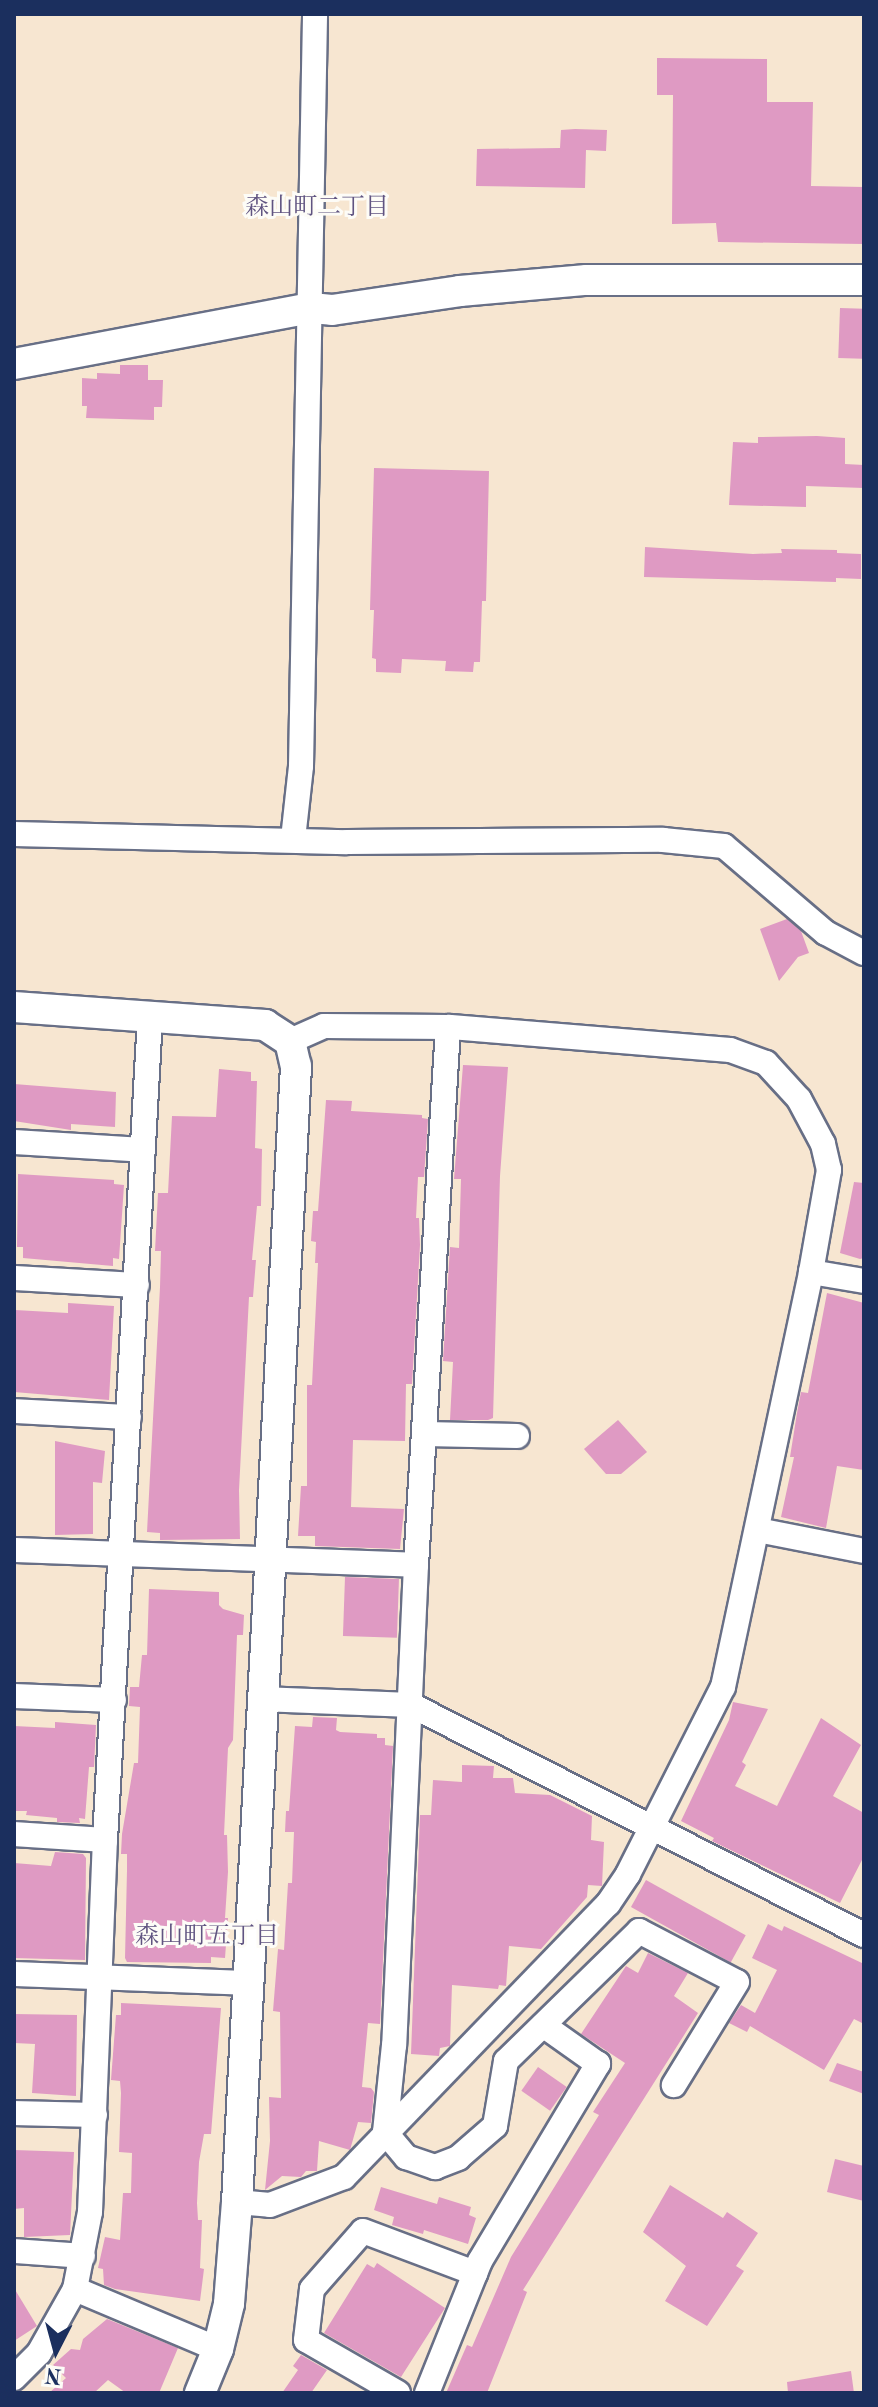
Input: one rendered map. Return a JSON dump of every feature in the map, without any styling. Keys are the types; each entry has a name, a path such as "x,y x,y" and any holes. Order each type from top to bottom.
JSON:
{"street":[{"path":"293,839 301,766 315,14"},
{"path":"14,364 311,308 332,310 460,291 587,280 864,280"},
{"path":"14,834 238,841 663,840 724,846 826,933 864,953"},
{"path":"14,1007 265,1025 290,1041 296,1066 237,2202 229,2304 218,2349 200,2393"},
{"path":"14,2378 39,2353 75,2289 90,2212 102,1977 105,1840 150,1018"},
{"path":"237,2202 270,2205 344,2177 608,1904 652,1827 723,1687 811,1272 829,1170 823,1144 799,1099 766,1063 730,1050 448,1027 324,1026 290,1041"},
{"path":"448,1027 416,1565 394,2045 385,2132 406,2157 420,2162 435,2167 458,2158 495,2126 506,2061 639,1931 737,1982 674,2085"},
{"path":"14,1142 143,1150"},
{"path":"811,1272 864,1281"},
{"path":"14,1278 137,1285"},
{"path":"14,1411 129,1417"},
{"path":"426,1434 517,1436"},
{"path":"758,1530 864,1551"},
{"path":"14,1550 269,1562 416,1565"},
{"path":"14,1696 114,1700"},
{"path":"261,1699 411,1705 864,1935"},
{"path":"14,1834 105,1840"},
{"path":"14,1974 246,1983"},
{"path":"427,2393 475,2273 598,2064 543,2025"},
{"path":"14,2113 95,2115"},
{"path":"398,2393 306,2340 312,2289 363,2231 475,2273"},
{"path":"14,2251 83,2256"},
{"path":"75,2289 218,2349"}],"building":[{"path":"657,58 767,59 767,102 813,102 811,186 864,187 864,244 718,242 716,223 672,224 673,95 657,95"},
{"path":"561,130 607,130 606,151 586,150 585,188 476,186 477,149 560,148"},
{"path":"840,308 864,309 862,359 838,358"},
{"path":"120,365 148,365 148,380 163,380 162,407 154,407 154,420 86,418 87,406 82,406 82,378 97,379 97,373 120,374"},
{"path":"758,437 845,438 845,464 864,465 864,488 806,486 806,507 729,505 733,442 758,443"},
{"path":"374,468 489,471 486,601 482,601 480,662 474,662 473,672 445,671 446,661 402,659 401,673 376,672 376,659 372,658 374,610 370,610"},
{"path":"645,547 753,554 782,553 781,549 837,550 837,553 861,554 861,579 836,578 836,582 644,577"},
{"path":"787,919 801,931 809,953 798,957 779,981 760,929"},
{"path":"463,1065 508,1067 500,1176 493,1418 488,1420 450,1420 453,1362 443,1361 450,1247 459,1248 461,1179 454,1179"},
{"path":"219,1069 251,1072 251,1081 257,1081 255,1148 262,1149 261,1206 257,1206 252,1260 256,1260 253,1297 249,1297 239,1490 240,1539 160,1540 160,1533 147,1532 160,1287 161,1251 155,1251 158,1193 168,1193 172,1116 216,1117"},
{"path":"14,1084 116,1092 115,1127 71,1124 71,1130 14,1121"},
{"path":"326,1100 352,1101 351,1111 422,1115 422,1118 428,1119 424,1177 418,1177 416,1218 419,1218 420,1245 412,1384 406,1384 405,1441 353,1440 351,1507 404,1509 400,1549 315,1546 315,1536 298,1536 301,1486 307,1486 307,1385 312,1385 318,1263 315,1263 316,1242 311,1241 313,1211 318,1211"},
{"path":"18,1174 114,1180 114,1184 124,1185 119,1259 113,1258 113,1266 23,1258 23,1247 17,1247"},
{"path":"854,1182 864,1183 864,1258 860,1259 840,1253"},
{"path":"827,1293 864,1303 864,1470 837,1466 826,1528 781,1517 794,1457 790,1457 801,1392 808,1393"},
{"path":"68,1303 114,1306 109,1400 14,1392 15,1310 68,1313"},
{"path":"618,1420 647,1452 621,1474 606,1474 584,1449"},
{"path":"55,1441 105,1451 102,1483 93,1482 93,1534 55,1535"},
{"path":"345,1577 399,1579 397,1638 343,1636"},
{"path":"149,1589 219,1592 219,1605 223,1609 244,1615 243,1635 237,1635 233,1740 228,1748 224,1835 227,1835 228,1872 225,1958 211,1957 211,1963 127,1962 125,1958 127,1854 121,1854 122,1834 134,1763 138,1763 140,1707 129,1706 130,1687 139,1687 142,1655 147,1655"},
{"path":"733,1702 768,1709 742,1762 746,1765 735,1786 777,1806 821,1718 861,1745 833,1796 864,1813 864,1856 840,1903 712,1841 714,1838 681,1821 729,1720"},
{"path":"313,1717 337,1718 336,1730 340,1732 377,1734 377,1738 385,1738 385,1745 393,1746 380,2024 368,2023 362,2087 371,2088 374,2092 371,2123 358,2122 350,2150 319,2141 317,2171 306,2171 301,2177 282,2176 265,2190 270,2141 269,2097 281,2098 280,2012 273,2011 278,1949 284,1950 288,1883 292,1883 294,1832 285,1832 286,1811 289,1811 295,1726 312,1727"},
{"path":"55,1722 96,1725 94,1767 89,1767 85,1819 79,1818 80,1823 57,1822 57,1818 14,1811 14,1726 55,1728"},
{"path":"462,1765 494,1766 493,1778 513,1778 515,1793 550,1795 592,1816 591,1840 604,1842 602,1886 588,1885 587,1897 541,1949 509,1946 506,1986 499,1985 498,1989 452,1985 450,2046 440,2048 439,2056 411,2054 420,1815 431,1815 433,1780 462,1782"},
{"path":"55,1852 83,1854 86,1858 85,1960 14,1958 14,1863 51,1866"},
{"path":"646,1880 746,1935 731,1962 631,1907"},
{"path":"768,1924 782,1931 784,1926 864,1964 864,2024 854,2019 824,2070 750,2026 747,2032 729,2023 741,2005 755,2013 777,1970 752,1958"},
{"path":"648,1953 688,1973 674,1996 698,2013 523,2290 527,2292 487,2393 446,2393 467,2345 472,2347 511,2257 599,2115 593,2112 625,2063 581,2034 626,1966 638,1973"},
{"path":"121,2003 221,2008 211,2134 204,2134 199,2162 197,2203 198,2220 202,2220 200,2268 204,2269 200,2301 115,2289 104,2285 103,2269 98,2268 105,2237 120,2240 123,2193 131,2193 132,2153 119,2152 120,2081 111,2080 116,2015 121,2015"},
{"path":"14,2014 77,2015 76,2096 32,2093 35,2044 14,2043"},
{"path":"837,2063 864,2072 864,2094 829,2081"},
{"path":"538,2067 567,2087 550,2111 521,2091"},
{"path":"14,2150 74,2152 70,2235 24,2237 24,2208 14,2209"},
{"path":"835,2159 864,2166 864,2201 827,2192"},
{"path":"670,2185 723,2218 727,2212 758,2233 736,2266 744,2271 707,2326 665,2301 686,2266 643,2232"},
{"path":"381,2187 437,2204 439,2197 471,2207 469,2215 476,2218 468,2244 424,2230 423,2234 392,2225 394,2217 374,2210"},
{"path":"377,2263 445,2308 401,2377 324,2333 367,2264 374,2268"},
{"path":"14,2288 37,2326 14,2341"},
{"path":"107,2319 178,2348 159,2393 126,2393 108,2380 94,2393 49,2393 66,2378 53,2365 71,2349 80,2350 83,2339"},
{"path":"301,2355 327,2370 311,2393 282,2393 298,2370 293,2366"},
{"path":"851,2371 854,2393 788,2393 787,2382"}],"district":[{"name":"森山町二丁目","path":"317,209"},
{"name":"森山町五丁目","path":"207,1938"}]}
